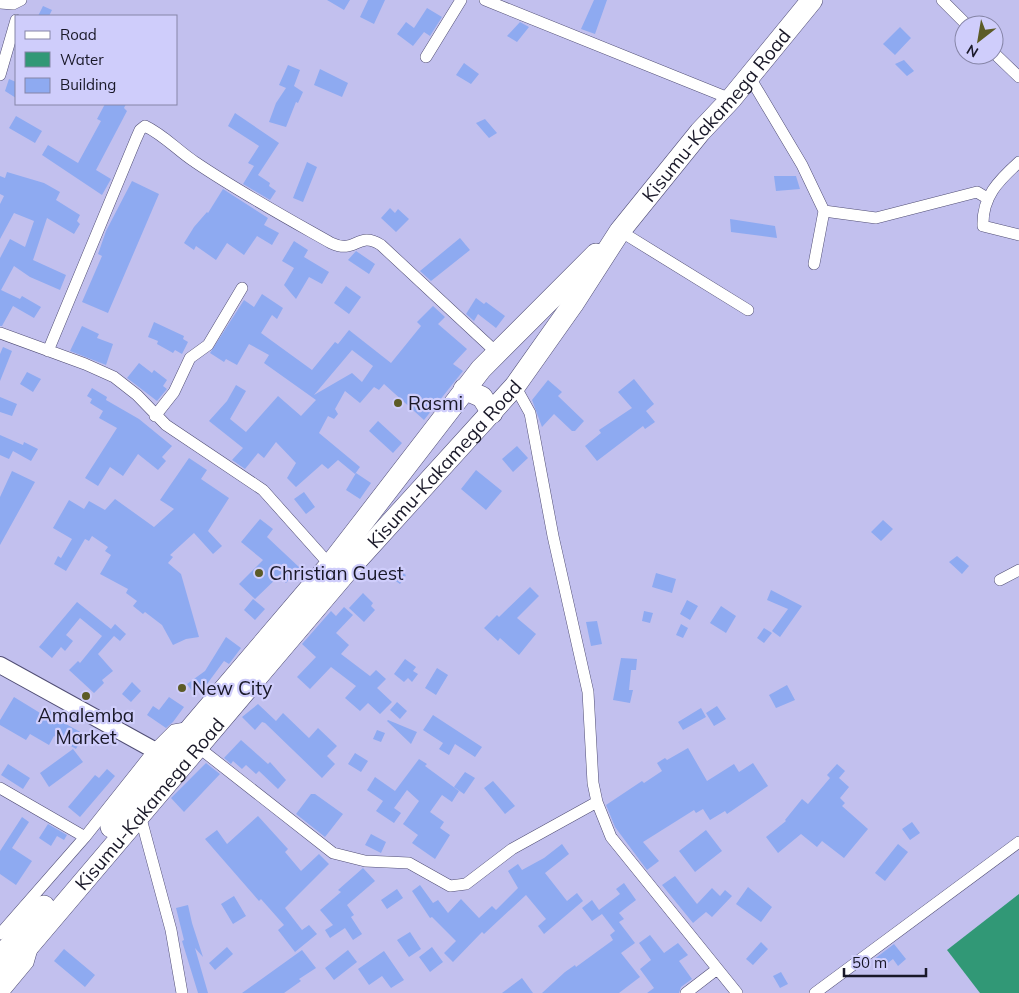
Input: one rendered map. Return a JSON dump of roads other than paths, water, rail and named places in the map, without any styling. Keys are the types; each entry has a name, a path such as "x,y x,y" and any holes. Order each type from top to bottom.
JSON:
{"highway":[{"name":"Kisumu-Kakamega Road","path":"0,957 126,809 195,737 492,413 514,386 573,304 620,232 700,132 731,99 812,0"},
{"name":"Kisumu-Kakamega Road","path":"3,990 33,942 140,815 195,737 464,389 496,352 620,232"},
{"path":"464,389 482,397 492,413"}],"main road":[{"path":"0,665 154,750"}],"street":[{"path":"0,3 13,4 22,0"},
{"path":"18,15 22,0"},
{"path":"426,57 461,0"},
{"path":"485,0 731,99"},
{"path":"942,0 956,15"},
{"path":"0,75 15,25"},
{"path":"1004,62 1019,77"},
{"path":"750,76 802,165 824,211 814,264"},
{"path":"48,351 136,139 140,130 145,126 155,130 193,161 251,198 331,243 341,248 351,247 362,239 372,239 382,245 496,352"},
{"path":"1019,162 994,186 987,198 982,213 983,226 1019,235"},
{"path":"824,211 876,218 977,192 987,198"},
{"path":"620,232 748,310"},
{"path":"155,416 174,392 190,358 208,345 242,288"},
{"path":"0,333 104,371 114,377 137,395 155,416 183,438 263,490 330,564"},
{"path":"514,386 530,413 553,536 588,692 593,783 597,802 611,837 716,970 737,993"},
{"path":"1000,580 1019,570"},
{"path":"0,934 85,837 154,750 174,730 195,737 332,853 365,861 409,862 450,886 466,884 512,849 597,802"},
{"path":"0,788 85,837"},
{"path":"140,815 171,930 182,993"},
{"path":"815,993 1019,842"},
{"path":"686,993 716,970"}],"water":[{"path":"1019,894 1019,993 980,993 947,950"}],"place":[{"name":"Rasmi","path":"398,403"},
{"name":"Christian Guest","path":"259,573"},
{"name":"New City","path":"182,688"},
{"name":"Amalemba Market","path":"86,696"}]}
